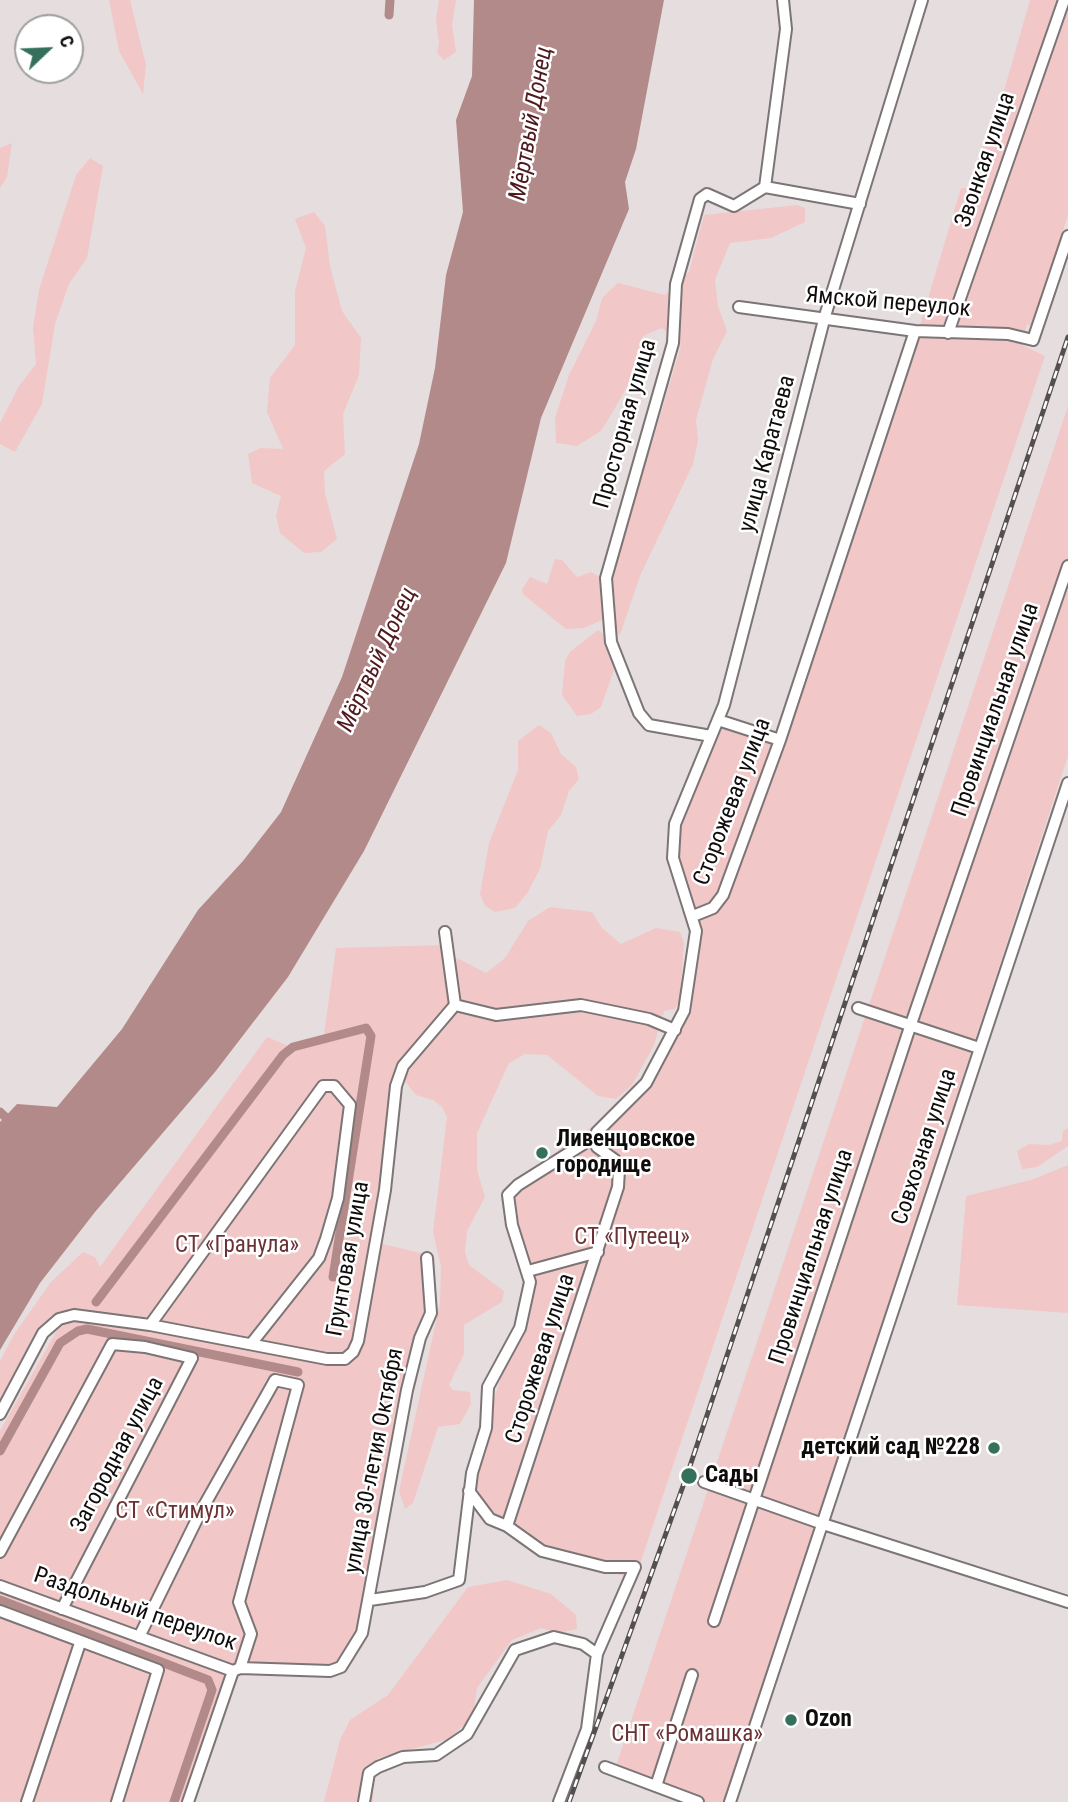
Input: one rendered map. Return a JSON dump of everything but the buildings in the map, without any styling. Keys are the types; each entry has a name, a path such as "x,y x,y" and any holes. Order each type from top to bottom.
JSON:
{"street":[{"path":"783,0 786,29 765,187 860,204"},
{"name":"улица Каратаева","path":"693,916 679,884 673,858 675,824 718,720 825,316 922,0"},
{"name":"Звонкая улица","path":"948,333 1064,0"},
{"name":"Просторная улица","path":"711,736 645,722 624,681 611,642 606,578 673,343 676,284 700,199 707,194 734,206 765,187"},
{"name":"Ямской переулок","path":"739,307 804,317 825,316 915,331 1008,334 1033,340 1068,236"},
{"name":"Сторожевая улица","path":"506,1526 618,1187 620,1169 614,1160 597,1147 594,1142 596,1136 601,1126 632,1100 646,1083 674,1030 689,993 696,931 693,916 713,908 723,895 780,740 915,331"},
{"name":"Провинциальная улица","path":"714,1621 909,1027 1068,566"},
{"path":"718,720 780,740"},
{"name":"Совхозная улица","path":"730,1802 1068,783"},
{"path":"445,932 455,1005 496,1015 581,1006 649,1019 674,1030"},
{"name":"Грунтовая улица","path":"0,1414 43,1333 59,1319 87,1315 327,1359 345,1359 353,1352 358,1341 385,1190 396,1086 403,1066 455,1005"},
{"path":"858,1008 979,1048"},
{"path":"150,1325 323,1086 334,1086 350,1105 338,1198 318,1258 251,1344"},
{"path":"370,1600 425,1592 459,1580 470,1491 486,1428 488,1387 520,1328 530,1282 512,1225 508,1195 518,1185 596,1136"},
{"path":"528,1271 598,1252"},
{"name":"улица 30-летия Октября","path":"341,1667 360,1639 370,1600 407,1390 420,1338 431,1313 428,1258"},
{"name":"Загородная улица","path":"0,1552 112,1344 145,1347 192,1358 62,1609"},
{"path":"139,1637 201,1511 275,1380 298,1385 239,1602 251,1634 188,1802"},
{"path":"704,1482 823,1524 1068,1602"},
{"path":"470,1491 490,1519 506,1526 542,1551 605,1567 635,1567 597,1654 587,1729 559,1802"},
{"name":"Раздольный переулок","path":"0,1586 236,1669 295,1671 341,1667"},
{"path":"0,1611 158,1670 117,1802"},
{"path":"364,1802 369,1773 378,1767 403,1757 436,1755 467,1734 515,1650 554,1637 583,1644 597,1654"},
{"path":"27,1802 80,1643"},
{"path":"656,1786 692,1675"},
{"path":"605,1767 698,1802"}],"green space":[{"path":"109,0 130,0 146,65 143,94 119,51"},
{"path":"439,0 456,0 452,25 456,52 444,60 437,53 439,43 436,19"},
{"name":"СТ «Путеец»","path":"1030,0 1068,0 1068,215 1032,326 1027,324 1022,345 1045,356 635,1579 541,1553 508,1534 486,1509 472,1486 484,1458 490,1412 529,1288 506,1219 506,1194 514,1182 621,1106 638,1086 673,1023 693,969 696,929 671,843 715,720 781,740 918,332 961,188 968,188 1005,87"},
{"path":"12,143 7,177 0,188 0,148"},
{"path":"90,158 103,166 87,258 69,284 55,324 42,404 15,452 0,444 0,423 19,386 36,364 33,327 39,290 76,175"},
{"path":"797,205 805,208 805,222 771,238 730,243 715,280 718,306 727,331 713,359 696,420 698,441 693,464 640,576 620,635 611,629 612,577 681,346 662,328 643,336 632,377 615,408 601,431 577,446 556,443 555,418 569,375 596,321 602,298 618,283 665,295 689,272 704,215"},
{"path":"314,212 325,226 330,266 342,311 361,338 359,375 343,414 345,454 324,471 325,493 337,539 321,552 304,553 280,533 276,516 281,496 252,483 248,454 261,448 283,449 267,412 270,378 295,345 295,291 306,248 295,219"},
{"name":"СНТ «Ромашка»","path":"1068,406 1068,756 725,1802 697,1802 614,1772"},
{"path":"555,559 562,560 577,577 591,572 600,577 604,617 602,620 584,628 566,629 524,595 522,590 530,577 547,584"},
{"path":"598,630 605,635 614,658 614,670 601,707 591,714 577,716 562,695 565,661 570,652"},
{"path":"539,725 551,733 561,754 576,767 579,779 569,791 561,815 548,831 540,869 528,892 515,908 495,912 485,906 480,894 489,843 518,770 518,741"},
{"name":"СТ «Стимул»","path":"550,907 592,912 602,928 621,944 656,928 680,932 684,943 680,998 675,1009 664,1011 654,1045 632,1085 616,1099 598,1096 547,1055 525,1054 509,1063 477,1133 477,1170 485,1197 467,1231 465,1252 469,1265 504,1291 502,1302 464,1325 464,1354 449,1385 453,1390 470,1392 471,1404 460,1424 438,1427 413,1503 405,1509 399,1491 440,1303 441,1267 433,1232 447,1117 442,1107 433,1100 416,1095 403,1079 416,1059 401,1077 378,1243 429,1255 430,1311 397,1445 370,1608 338,1669 248,1671 238,1675 195,1802 0,1802 0,1431 68,1311 46,1321 35,1333 0,1400 0,1361 15,1333 51,1282 83,1252 95,1257 100,1267 267,1037 296,1049 323,1042 336,948 445,945 452,1014 460,1001 452,973 457,958 486,973 505,958 528,921"},
{"path":"1068,1128 1068,1146 1037,1167 1022,1169 1017,1151 1029,1144 1049,1145 1062,1141 1063,1131"},
{"path":"1068,1165 1068,1313 957,1305 966,1196 1034,1179"},
{"path":"507,1580 551,1594 576,1615 577,1629 558,1633 541,1628 512,1640 477,1688 473,1716 449,1739 378,1758 373,1766 373,1802 324,1802 340,1740 350,1720 388,1695 468,1587"}],"water":[{"name":"Мёртвый Донец","path":"474,0 664,0 636,149 625,182 629,209 541,418 506,563 364,851 288,977 215,1072 95,1212 40,1283 0,1350 0,1122 17,1104 57,1107 122,1029 198,910 243,861 281,812 342,677 419,444 435,368 446,275 463,212 456,120 472,76"}],"waterway":[{"path":"389,15 390,0"},
{"path":"96,1302 283,1055 293,1047 366,1028 371,1036 333,1277"},
{"path":"0,1112 14,1125"},
{"path":"0,1451 60,1343 78,1331 87,1329 298,1372"},
{"path":"0,1600 208,1680 212,1690 174,1802"}],"railway":[{"path":"569,1802 687,1475 1068,337"}],"place":[{"name":"Ливенцовское городище","path":"542,1153"},
{"name":"детский сад №228","path":"994,1448"},
{"name":"Сады","path":"689,1476"},
{"name":"Ozon","path":"791,1720"}],"park label":[{"name":"СТ «Гранула»","path":"237,1246"}]}
